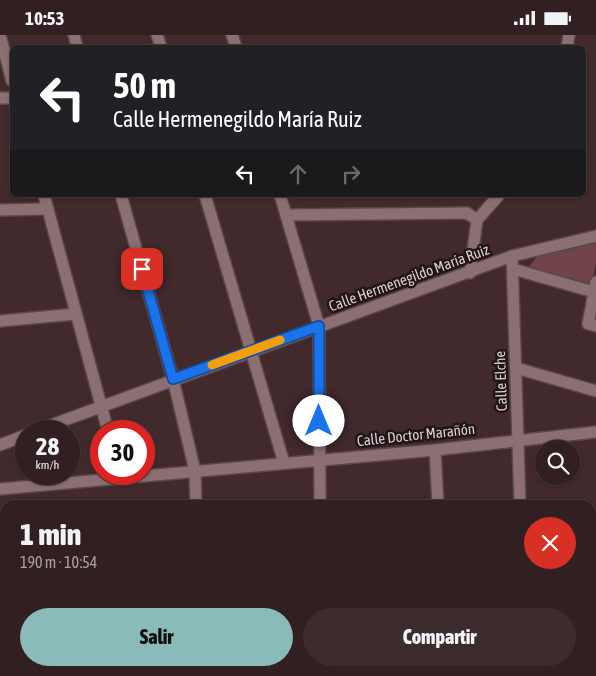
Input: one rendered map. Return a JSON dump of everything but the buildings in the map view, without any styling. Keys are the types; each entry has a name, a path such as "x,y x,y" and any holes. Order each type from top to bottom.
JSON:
{"street":[{"path":"0,35 10,73"},
{"path":"45,197 105,420"},
{"path":"122,197 173,379 195,471 196,500"},
{"path":"206,197 284,463"},
{"path":"281,197 319,326 320,500"},
{"path":"470,273 477,220 497,197"},
{"path":"0,210 48,209"},
{"path":"286,215 467,213 477,220"},
{"name":"Calle Hermenegildo María Ruiz","path":"64,420 319,326 470,273 512,256 596,236"},
{"name":"Calle Elche","path":"512,256 520,500"},
{"path":"512,269 595,287 588,324 596,326"},
{"path":"0,321 76,314"},
{"path":"516,368 596,391"},
{"name":"Calle Doctor Marañón","path":"155,474 435,450 518,439 596,432"},
{"path":"0,445 15,439"},
{"path":"435,450 438,500"},
{"name":"Calle Doctor Marañón","path":"0,489 90,479"}],"shaded area":[{"path":"596,240 596,263 590,291 526,271 538,255"}],"slow traffic":[{"path":"212,365 280,340"}],"route":[{"path":"142,269 173,379 319,326 319,421"}]}
